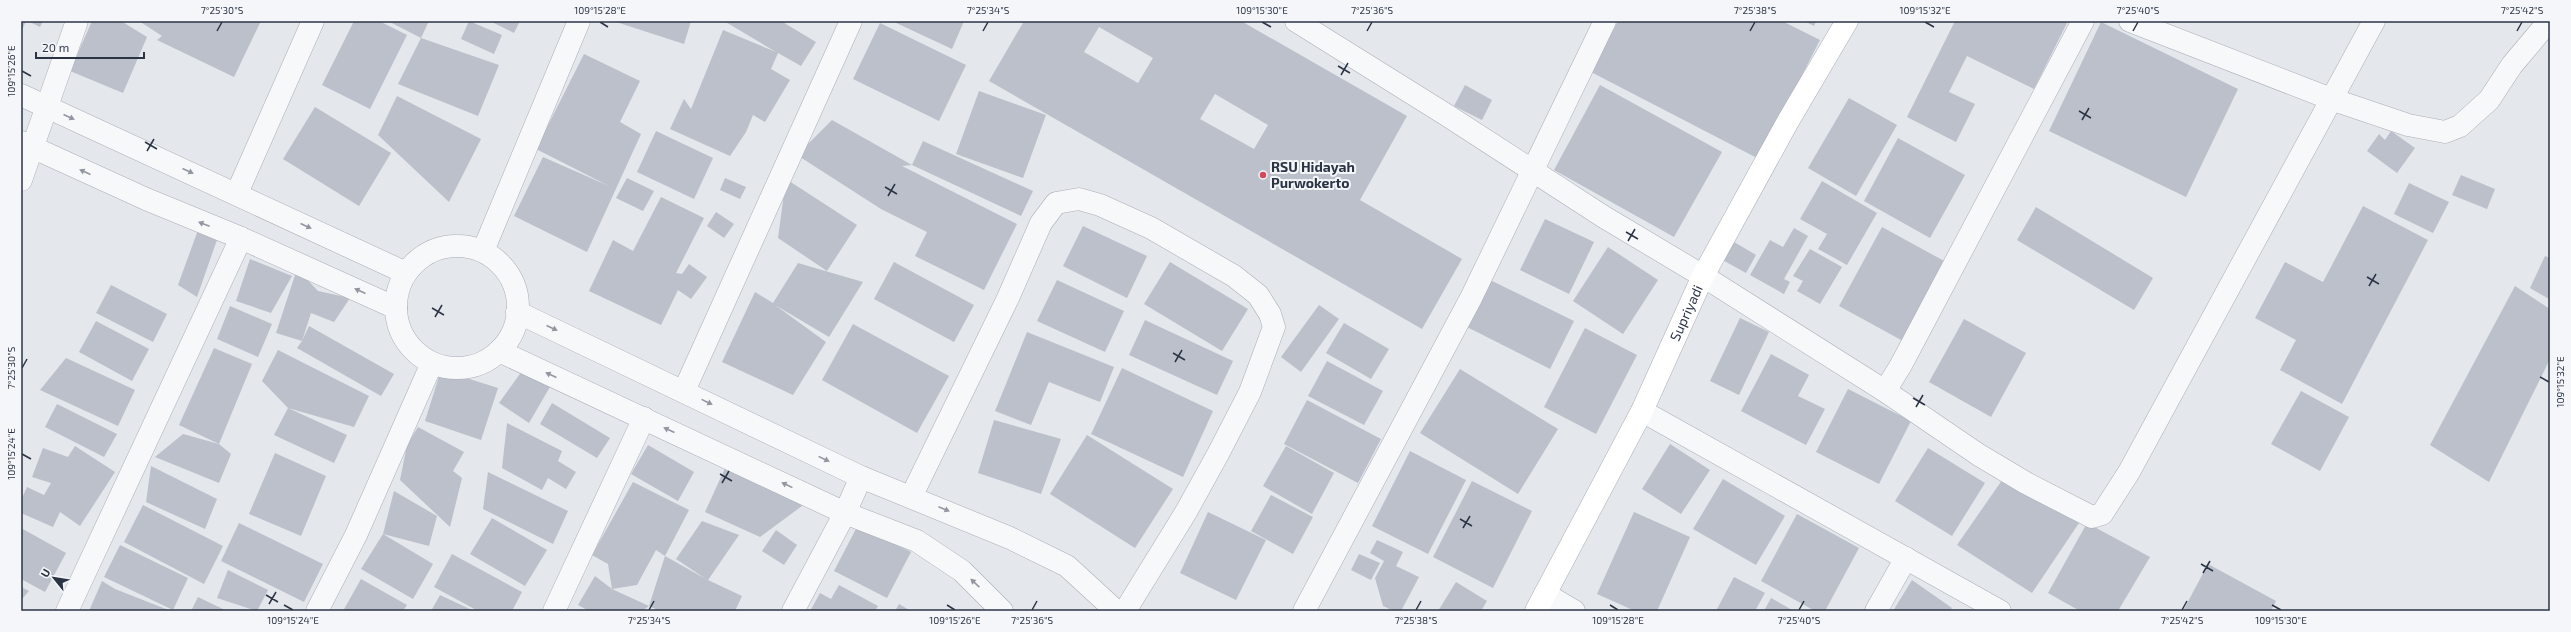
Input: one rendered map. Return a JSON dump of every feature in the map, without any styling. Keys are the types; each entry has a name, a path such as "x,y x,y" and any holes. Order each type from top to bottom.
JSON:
{"main road":[{"name":"Supriyadi","path":"1540,602 1642,411 1703,276 1787,123 1847,21"}],"street":[{"path":"21,180 27,145 47,107 77,21"},
{"path":"237,194 313,21"},
{"path":"483,252 579,21"},
{"path":"684,391 851,21"},
{"path":"1296,21 1604,217 1703,276 1885,391 1979,455 2026,483 2092,517 2102,514 2129,472 2374,21"},
{"path":"1304,611 1472,298 1534,172 1605,21"},
{"path":"1885,391 1901,365 2083,21"},
{"path":"2130,21 2331,98 2408,125 2445,132 2460,126 2489,100 2512,65 2549,21"},
{"path":"21,95 406,273"},
{"path":"27,145 166,208 241,238 396,308"},
{"path":"912,495 1008,298 1041,223 1056,203 1079,199 1100,205 1151,228 1240,281 1258,295 1270,314 1274,327 1250,392 1218,454 1186,512 1125,611"},
{"path":"67,611 241,238"},
{"path":"455,246 483,252 498,262 510,276 516,293 517,312 512,333 499,350 484,361 467,367 443,366 422,357 406,340 397,320 396,308 400,284 406,273 419,258 436,249 455,246"},
{"path":"517,312 861,476 912,495 1010,538 1067,566 1116,611"},
{"path":"499,350 845,513 917,541 962,571 1002,611"},
{"path":"317,611 356,535 432,362"},
{"path":"1642,411 2000,611"},
{"path":"554,611 644,418"},
{"path":"793,611 845,513 861,476"},
{"path":"1876,611 1906,558"},
{"path":"1540,602 1574,611"}],"building":[{"path":"21,21 26,21 21,32"},
{"path":"28,21 43,21 40,27"},
{"path":"92,21 121,21 147,37 123,93 70,71"},
{"path":"139,21 261,21 234,77 157,40 162,36"},
{"path":"354,21 379,21 407,35 370,109 322,85"},
{"path":"388,21 429,21 421,38"},
{"path":"469,21 502,35 494,54 461,39"},
{"path":"490,21 520,21 514,33"},
{"path":"613,21 691,21 684,44"},
{"path":"724,21 781,21 816,42 801,66 778,53 771,69 790,80 765,122 753,115 746,132 730,156 670,129 684,99 691,109 723,30 776,52"},
{"path":"892,21 964,21 952,49"},
{"name":"RSU Hidayah Purwokerto","path":"1024,21 1241,21 1407,116 1360,200 1462,259 1422,329 989,81","holes":["1099,27 1153,58 1138,83 1084,52","1215,94 1268,125 1254,149 1200,119"]},
{"path":"1618,21 1782,21 1820,40 1759,159 1591,72"},
{"path":"1804,21 1816,21 1814,26"},
{"path":"1955,21 2063,21 2067,23 2034,89 1967,56 1949,92 1975,104 1956,142 1907,117"},
{"path":"2101,22 2238,89 2186,197 2049,131"},
{"path":"880,23 966,65 939,121 853,79"},
{"path":"421,38 499,65 478,116 398,84"},
{"path":"584,54 640,81 620,122 641,134 587,252 514,216 543,157 609,186 536,149"},
{"path":"1465,85 1492,100 1482,120 1454,106"},
{"path":"1600,85 1722,152 1674,237 1554,170"},
{"path":"979,91 1046,115 1023,178 956,154"},
{"path":"397,96 481,139 449,202 378,135"},
{"path":"1849,98 1897,125 1856,196 1808,168"},
{"path":"315,107 391,153 359,206 283,159"},
{"path":"832,120 912,165 902,166 1017,224 984,290 915,256 927,232 881,209 797,155"},
{"path":"656,131 713,158 694,199 637,172"},
{"path":"2391,131 2415,148 2397,173 2367,151 2379,134 2385,140"},
{"path":"1898,138 1965,175 1930,238 1864,201"},
{"path":"923,141 1033,191 1021,216 912,165"},
{"path":"2461,175 2495,189 2487,209 2452,195"},
{"path":"627,178 654,191 643,211 616,198"},
{"path":"725,178 746,187 740,199 720,190"},
{"path":"786,179 857,225 827,271 778,238"},
{"path":"1822,181 1877,213 1847,265 1818,249 1827,234 1800,219"},
{"path":"2409,183 2449,202 2433,233 2394,214"},
{"path":"661,197 704,218 676,273 682,274 689,264 707,277 691,299 678,290 661,325 589,291 613,240 633,251"},
{"path":"2363,206 2428,240 2342,404 2280,370 2296,340 2255,318 2285,262 2323,282"},
{"path":"2036,207 2153,278 2134,310 2017,240"},
{"path":"716,212 734,224 724,238 707,226"},
{"path":"1545,219 1594,242 1569,294 1520,270"},
{"path":"1083,226 1147,256 1127,298 1063,266"},
{"path":"1882,227 1946,262 1903,341 1839,306"},
{"path":"1794,228 1808,236 1784,279 1790,282 1784,294 1750,275 1770,240 1783,247"},
{"path":"198,230 218,237 197,297 178,285"},
{"path":"1729,239 1756,255 1746,273 1719,258"},
{"path":"1608,247 1658,280 1623,334 1573,301"},
{"path":"1810,249 1842,267 1820,304 1797,291 1803,281 1793,276"},
{"path":"2545,256 2550,258 2549,299 2530,288"},
{"path":"250,259 292,276 271,313 236,301"},
{"path":"894,262 974,305 954,342 874,299"},
{"path":"1170,262 1248,309 1222,351 1144,304"},
{"path":"798,263 863,282 829,337 775,305 826,342 793,395 722,362 755,292 773,303"},
{"path":"297,269 318,291 350,298 334,322 311,313 302,341 276,333"},
{"path":"1057,280 1124,311 1105,352 1037,321"},
{"path":"1490,280 1574,321 1550,369 1467,327"},
{"path":"111,285 167,314 153,342 96,313"},
{"path":"2515,286 2550,309 2550,359 2489,482 2430,445"},
{"path":"1319,305 1339,319 1301,372 1281,357"},
{"path":"230,306 272,324 258,357 217,339"},
{"path":"1740,318 1769,332 1739,395 1710,381"},
{"path":"1964,319 2026,353 1991,417 1929,382"},
{"path":"1145,320 1233,361 1217,395 1129,355"},
{"path":"96,321 149,349 132,381 79,352"},
{"path":"1344,323 1389,349 1371,379 1326,353"},
{"path":"853,324 949,376 917,433 822,380"},
{"path":"309,326 394,374 381,396 297,348"},
{"path":"1585,328 1637,355 1596,434 1544,407"},
{"path":"1027,332 1114,367 1100,402 1049,382 1031,425 995,411"},
{"path":"214,348 252,364 219,444 179,425"},
{"path":"278,350 369,396 354,427 288,408 262,381"},
{"path":"1771,354 1809,375 1798,396 1825,409 1806,445 1741,411"},
{"path":"66,358 135,390 118,426 40,390"},
{"path":"1327,361 1383,391 1364,425 1308,396"},
{"path":"527,364 554,380 529,423 499,403"},
{"path":"1122,368 1213,411 1183,477 1091,434"},
{"path":"1460,369 1558,429 1518,494 1420,433"},
{"path":"441,370 498,388 481,440 425,421"},
{"path":"1848,389 1911,421 1879,484 1816,452"},
{"path":"2301,391 2349,417 2320,471 2271,444"},
{"path":"1307,400 1381,439 1358,483 1284,444"},
{"path":"552,403 610,438 597,458 540,424"},
{"path":"57,404 117,434 104,457 45,427"},
{"path":"288,408 347,435 334,463 274,435"},
{"path":"994,420 1061,439 1041,494 978,473"},
{"path":"507,423 562,451 558,461 576,472 566,489 548,478 542,490 502,468"},
{"path":"418,427 464,452 453,471 462,478 450,527 400,480 407,445"},
{"path":"183,434 219,444 231,454 219,483 155,457"},
{"path":"1087,435 1173,489 1135,548 1050,494"},
{"path":"1670,444 1710,470 1681,514 1642,489"},
{"path":"648,445 694,472 678,501 631,474"},
{"path":"75,446 115,472 80,526 60,512 53,527 21,513 21,500 27,487 44,495 51,483 32,477 43,448 68,457"},
{"path":"1286,446 1334,473 1312,514 1263,486"},
{"path":"1928,448 1985,483 1952,536 1895,501"},
{"path":"1410,451 1466,480 1428,554 1372,526"},
{"path":"275,453 326,476 301,536 249,514"},
{"path":"151,466 217,499 205,529 146,502"},
{"path":"726,466 806,503 760,537 705,512"},
{"path":"488,472 568,511 553,544 483,509"},
{"path":"2007,473 2083,517 2032,593 1957,545"},
{"path":"1723,479 1785,516 1756,565 1693,529"},
{"path":"1472,481 1532,511 1493,588 1433,557"},
{"path":"633,482 689,510 665,556 656,550 637,585 612,589 608,564 592,555"},
{"path":"394,491 437,516 429,546 383,534"},
{"path":"1271,495 1313,517 1293,554 1251,531"},
{"path":"143,505 223,546 204,584 124,542"},
{"path":"1208,512 1266,540 1236,600 1180,573"},
{"path":"1634,512 1690,537 1657,611 1635,611 1597,594"},
{"path":"1797,514 1859,548 1825,611 1815,611 1761,581"},
{"path":"492,518 547,550 525,586 470,554"},
{"path":"702,521 739,535 708,580 742,596 735,611 660,611 649,606 665,556 706,579 676,559"},
{"path":"239,523 323,564 304,602 221,561"},
{"path":"2087,523 2150,557 2118,611 2080,611 2048,593"},
{"path":"858,525 911,552 887,598 834,571"},
{"path":"21,528 66,553 45,592 21,579"},
{"path":"776,530 797,545 784,565 762,551"},
{"path":"383,534 433,564 413,599 361,569"},
{"path":"1377,540 1403,552 1396,566 1419,577 1401,611 1394,611 1383,606 1375,578 1384,561 1370,553"},
{"path":"120,545 188,578 173,610 104,577"},
{"path":"452,554 522,592 512,611 478,611 434,587"},
{"path":"1359,554 1380,563 1371,580 1351,570"},
{"path":"2208,564 2276,601 2271,611 2183,611"},
{"path":"228,570 268,590 257,611 217,598"},
{"path":"595,576 612,589 649,606 642,611 589,611 578,605"},
{"path":"1734,577 1765,593 1755,611 1716,611"},
{"path":"361,579 407,605 403,611 343,611"},
{"path":"1912,580 1952,608 1950,611 1893,611"},
{"path":"102,581 115,589 171,611 89,611"},
{"path":"1456,582 1487,601 1481,611 1438,611"},
{"path":"839,585 878,606 875,611 810,611 820,593 831,599"},
{"path":"21,587 29,591 21,600"},
{"path":"440,595 474,611 431,611"},
{"path":"198,597 227,611 191,611"},
{"path":"1771,598 1794,611 1764,611"},
{"path":"899,604 911,611 895,611"}],"place":[{"name":"RSU Hidayah Purwokerto","path":"1263,175"}]}
